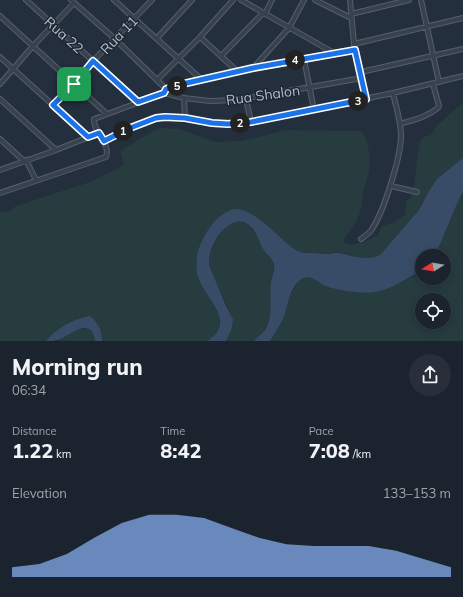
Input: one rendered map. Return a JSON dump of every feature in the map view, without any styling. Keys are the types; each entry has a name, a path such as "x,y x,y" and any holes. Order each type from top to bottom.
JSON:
{"street":[{"name":"Rua 22","path":"26,0 138,102"},
{"path":"114,0 202,80"},
{"name":"Rua 11","path":"53,105 152,0"},
{"path":"157,38 192,0"},
{"path":"157,80 200,37 233,0"},
{"path":"241,0 334,54"},
{"path":"221,56 264,13 272,0"},
{"path":"253,68 289,28 304,0"},
{"path":"315,0 351,16 409,0"},
{"path":"350,0 354,44 366,99"},
{"path":"421,0 439,82"},
{"path":"0,84 33,46 54,25 73,1 157,80 165,91"},
{"path":"0,16 107,114"},
{"path":"354,44 463,18"},
{"path":"200,37 237,71"},
{"path":"361,72 463,49"},
{"path":"0,193 107,156 107,149 94,120 96,118 165,91 202,80 237,71 355,50"},
{"path":"0,57 88,137"},
{"path":"304,59 314,110"},
{"path":"104,141 130,128 156,118 185,118 212,123 228,124 251,122 393,94 463,76"},
{"name":"Rua Shalon","path":"165,91 184,98 220,101 246,99 362,78"},
{"path":"400,124 432,113 438,108 433,84"},
{"path":"361,238 372,229 391,186 401,139 400,124 393,94"},
{"path":"184,98 185,118"},
{"path":"0,99 56,150"},
{"path":"246,99 251,122"},
{"path":"0,170 99,133"},
{"path":"0,139 25,161 36,180"},
{"path":"391,186 417,192"}],"green space":[{"path":"463,102 463,158 437,179 419,210 381,254 376,257 366,258 338,252 326,254 299,251 292,248 252,214 214,221 201,241 201,284 214,304 219,316 220,325 215,336 207,341 102,341 96,321 50,336 46,341 0,341 0,212 8,212 16,206 90,182 119,168 124,164 120,151 155,130 161,128 179,129 216,142 241,141 284,130 361,131 368,146 369,171 363,192 360,212 344,239 344,243 349,245 366,241 378,235 382,226 393,223 406,214 406,202 413,194 421,140 424,137 431,135 436,127"},
{"path":"463,191 463,341 270,341 284,316 289,297 299,281 303,278 308,277 316,279 327,287 354,292 379,291 415,274 415,285 451,285 451,249 438,249"},
{"path":"238,221 251,228 274,265 271,284 271,316 264,331 254,341 226,341 232,328 233,319 209,265 210,253 216,240 227,225"},
{"path":"86,328 93,333 95,341 58,341 72,331"}],"water":[{"path":"463,158 463,191 438,249 415,249 415,274 391,287 380,291 370,292 340,290 325,286 311,278 304,278 300,280 293,288 284,317 270,341 254,341 268,325 271,307 271,282 274,264 263,249 253,229 247,223 238,222 229,225 221,232 214,242 210,253 209,265 233,319 232,328 226,341 207,341 219,328 220,321 215,306 201,284 196,266 199,247 205,235 210,227 223,214 231,210 238,209 246,211 255,216 293,248 300,252 325,254 338,253 361,258 372,258 381,254 419,210 437,179"},
{"path":"90,316 99,327 102,341 95,341 93,333 89,329 85,328 74,331 58,340 46,341 55,332 66,325 78,319"}],"route":[{"path":"355,50 366,99 251,122 228,124 212,123 185,118 156,118 130,128 104,141 99,133 88,137 53,105 74,84 93,61 138,102 164,93 166,89 178,85 237,71 355,50"}]}
